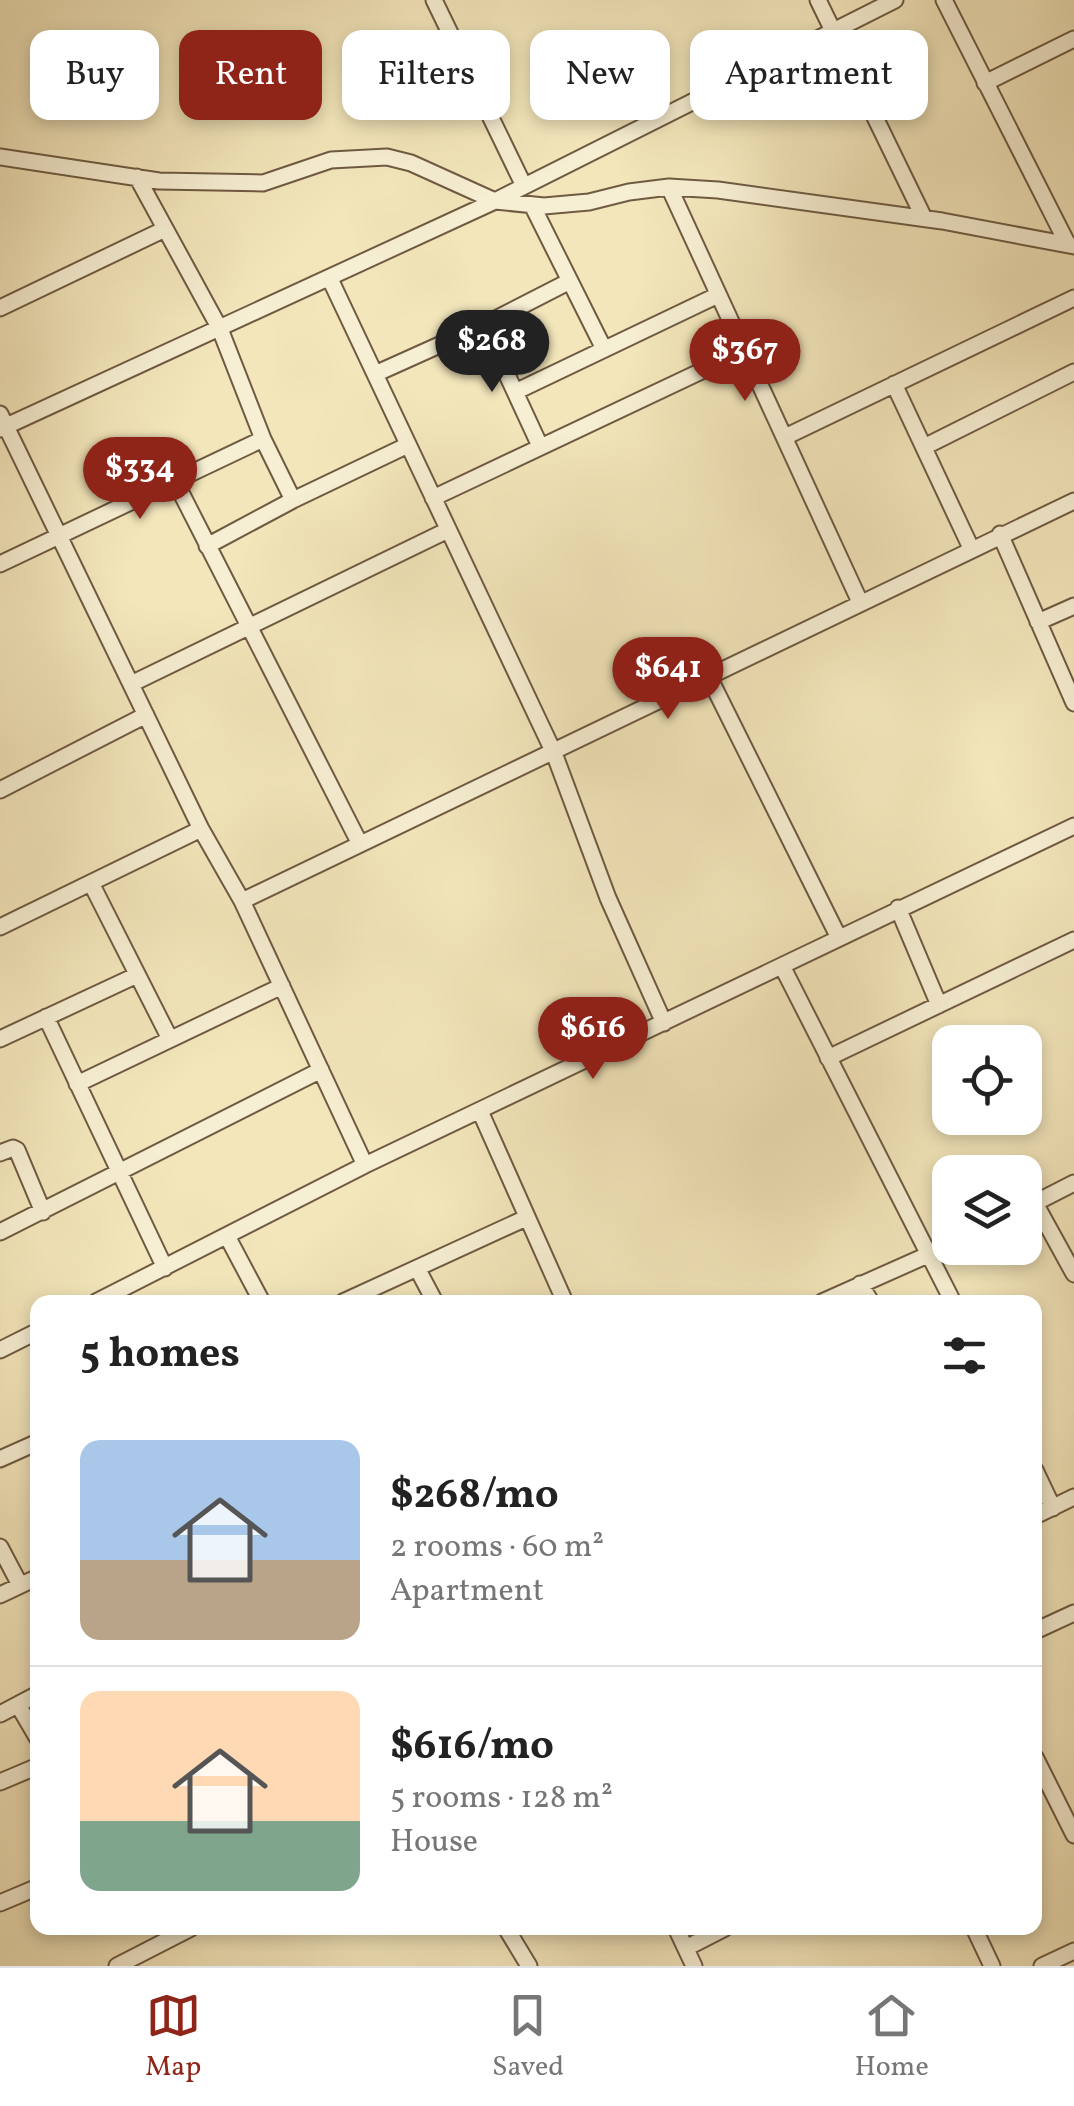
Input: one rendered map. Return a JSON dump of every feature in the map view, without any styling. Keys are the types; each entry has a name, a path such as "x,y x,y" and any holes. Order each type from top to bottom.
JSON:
{"street":[{"path":"434,0 524,186"},
{"path":"818,0 832,30 895,0"},
{"path":"944,0 1070,245"},
{"path":"985,83 1074,39"},
{"path":"365,1165 242,900 202,829 62,537 2,423 330,279 690,102"},
{"path":"876,120 924,218"},
{"path":"0,156 137,177 264,183 331,160 386,156 412,163 495,201 532,205 588,202 669,188 718,190 924,218 1070,245"},
{"path":"137,177 220,330 262,439 293,500"},
{"path":"669,188 860,602"},
{"path":"532,205 602,347"},
{"path":"0,308 165,229"},
{"path":"330,279 554,753 608,898 664,1023"},
{"path":"374,374 570,282"},
{"path":"515,392 718,294"},
{"path":"785,437 1074,298"},
{"path":"484,325 540,446"},
{"path":"433,498 746,350"},
{"path":"924,447 1074,372"},
{"path":"894,384 971,548"},
{"path":"0,564 262,439"},
{"path":"207,546 408,445"},
{"path":"174,479 360,844"},
{"path":"242,900 1074,501"},
{"path":"132,684 448,530"},
{"path":"1000,534 1074,704"},
{"path":"1038,622 1074,606"},
{"path":"708,677 838,936"},
{"path":"0,790 146,715"},
{"path":"126,1295 165,1268 365,1165 1074,826"},
{"path":"0,927 202,829"},
{"path":"90,883 169,1037"},
{"path":"898,908 940,1005"},
{"path":"828,1058 1074,940"},
{"path":"782,966 949,1295"},
{"path":"0,1039 135,976"},
{"path":"78,1084 282,986"},
{"path":"46,1017 165,1268"},
{"path":"0,1232 321,1070"},
{"path":"480,1111 562,1295"},
{"path":"0,1153 17,1150 43,1212"},
{"path":"1042,1199 1074,1183"},
{"path":"358,1295 526,1218"},
{"path":"1042,1224 1074,1274"},
{"path":"227,1236 258,1295"},
{"path":"837,1295 932,1254"},
{"path":"417,1268 431,1295"},
{"path":"860,1284 867,1295"},
{"path":"0,1350 30,1335"},
{"path":"0,1460 30,1446"},
{"path":"1042,1485 1053,1508"},
{"path":"1042,1513 1074,1498"},
{"path":"0,1547 20,1585"},
{"path":"0,1594 30,1581"},
{"path":"1042,1628 1074,1613"},
{"path":"0,1714 30,1698"},
{"path":"18,1705 30,1725"},
{"path":"0,1782 30,1769"},
{"path":"1042,1780 1067,1805 1074,1835"},
{"path":"0,1903 30,1890"},
{"path":"117,1966 177,1935"},
{"path":"510,1935 529,1966"},
{"path":"680,1935 694,1966"},
{"path":"686,1948 711,1935"},
{"path":"977,1935 992,1966"},
{"path":"1042,1966 1074,1951"}]}
